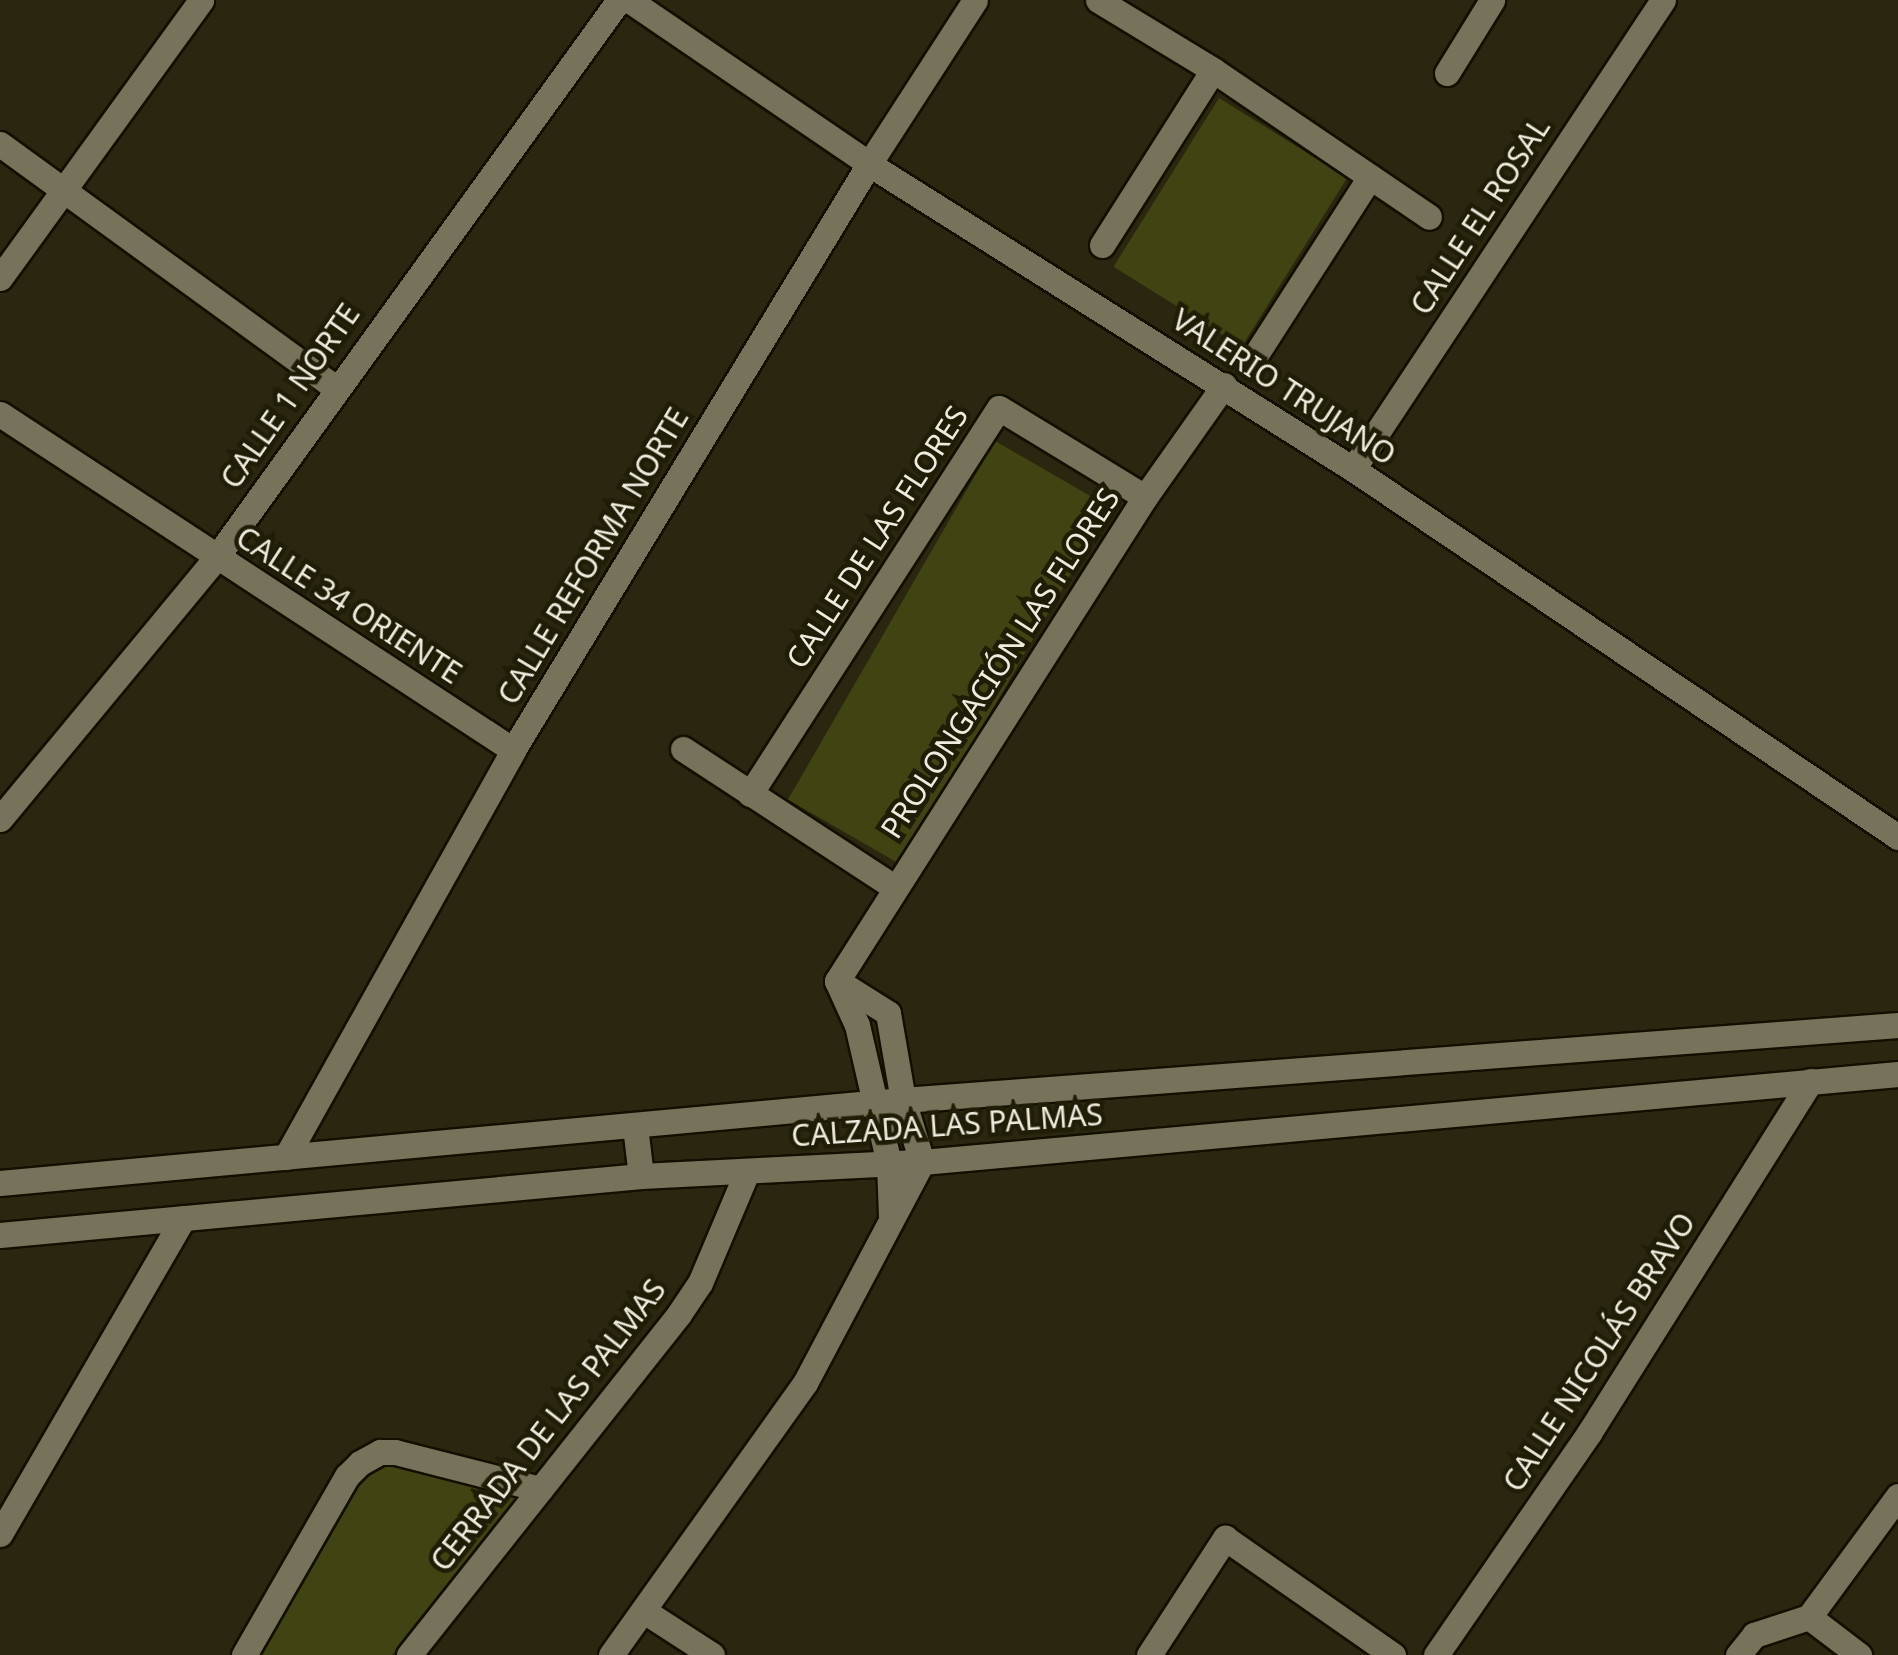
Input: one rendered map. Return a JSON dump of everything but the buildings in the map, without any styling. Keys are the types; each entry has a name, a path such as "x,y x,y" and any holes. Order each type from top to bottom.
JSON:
{"street":[{"path":"0,278 67,191 201,0"},
{"name":"CALLE 1 NORTE","path":"0,819 216,558 336,386 618,0"},
{"name":"VALERIO TRUJANO","path":"629,0 868,164 1352,469 1898,837"},
{"name":"CALLE REFORMA NORTE","path":"286,1157 513,750 868,164 975,0"},
{"path":"1098,0 1212,70 1429,217"},
{"path":"1447,73 1492,0"},
{"name":"CALLE EL ROSAL","path":"1352,469 1651,4"},
{"path":"1102,245 1212,70"},
{"path":"0,144 336,386"},
{"path":"1255,356 1370,177"},
{"name":"PROLONGACIÓN LAS FLORES","path":"836,981 1145,497 1224,385"},
{"name":"CALLE DE LAS FLORES","path":"750,794 999,408 1145,497"},
{"name":"CALLE 34 ORIENTE","path":"0,414 513,750"},
{"path":"683,749 894,887"},
{"path":"612,1655 796,1397 922,1162 903,1100 888,1013 836,981"},
{"path":"836,981 856,1025 889,1164 891,1222"},
{"name":"CALZADA LAS PALMAS","path":"0,1184 903,1100 1898,1025"},
{"name":"CALZADA LAS PALMAS","path":"0,1234 640,1176 922,1162 1898,1074"},
{"name":"CALLE NICOLÁS BRAVO","path":"1436,1655 1590,1433 1811,1081"},
{"path":"635,1126 640,1176"},
{"name":"CERRADA DE LAS PALMAS","path":"409,1655 700,1283 747,1172"},
{"path":"0,1534 182,1218"},
{"path":"244,1655 347,1476 360,1462 380,1452 395,1452 540,1489"},
{"path":"1738,1655 1754,1635 1809,1617 1898,1496"},
{"path":"1150,1655 1225,1538 1393,1655"},
{"path":"644,1610 712,1655"},
{"path":"1809,1617 1859,1655"}],"green space":[{"path":"1219,98 1347,178 1242,347 1114,267"},
{"path":"995,441 1109,507 902,866 788,800"},
{"path":"389,1458 521,1499 392,1655 258,1655 302,1582 352,1482"}]}
